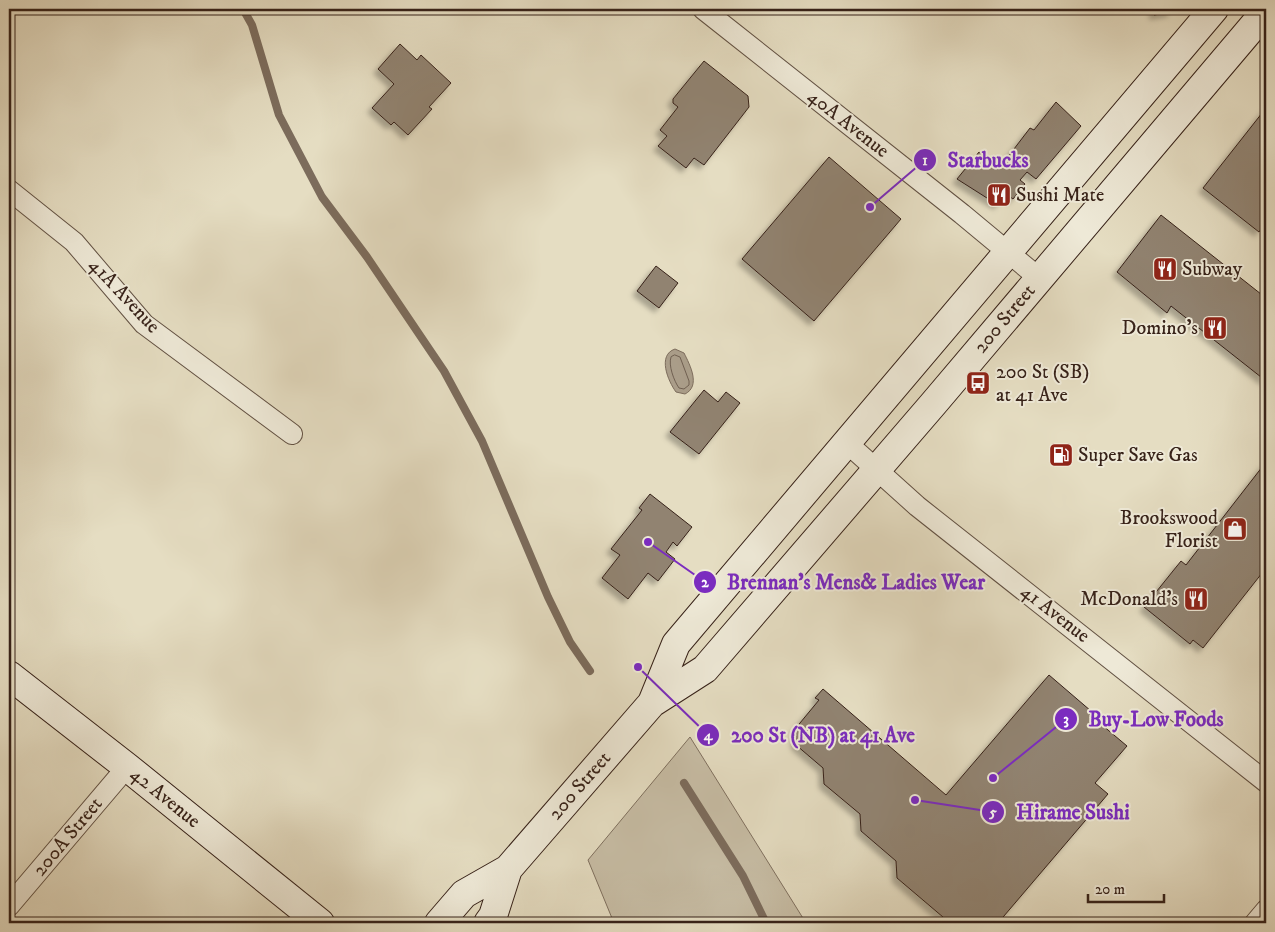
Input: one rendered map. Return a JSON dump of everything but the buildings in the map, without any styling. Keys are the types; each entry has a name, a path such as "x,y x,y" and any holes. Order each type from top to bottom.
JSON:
{"main road":[{"name":"200 Street","path":"652,703 676,644 1214,9"},
{"name":"200 Street","path":"439,923 464,894 508,869 652,703 705,669 1266,11"},
{"name":"42 Avenue","path":"9,675 127,767 320,923"},
{"name":"200 Street","path":"488,923 493,916 508,869"}],"street":[{"name":"40A Avenue","path":"703,9 1039,278"},
{"name":"41A Avenue","path":"9,190 74,242 144,324 292,434"},
{"name":"41 Avenue","path":"846,443 917,506 1266,782"},
{"name":"200A Street","path":"9,906 127,767"},
{"path":"1255,923 1266,910"}],"shaded area":[{"path":"690,737 806,923 614,923 588,860"}],"water":[{"path":"675,349 684,353 693,375 692,386 685,394 676,392 667,375 666,357"}],"waterway":[{"path":"243,9 252,25 279,115 322,197 367,257 444,371 482,441 548,597 570,642 590,671"},
{"path":"684,783 743,876 766,923"}],"place":[{"name":"Sushi Mate","path":"999,195"},
{"name":"Starbucks","path":"870,207"},
{"name":"Subway","path":"1165,269"},
{"name":"Domino's","path":"1215,328"},
{"name":"200 St (SB) at 41 Ave","path":"978,383"},
{"name":"Super Save Gas","path":"1061,455"},
{"name":"Brookswood Florist","path":"1235,529"},
{"name":"Brennan's Mens& Ladies Wear","path":"648,542"},
{"name":"McDonald's","path":"1196,599"},
{"name":"200 St (NB) at 41 Ave","path":"638,667"},
{"name":"Buy-Low Foods","path":"993,778"},
{"name":"Hirame Sushi","path":"915,800"}]}
